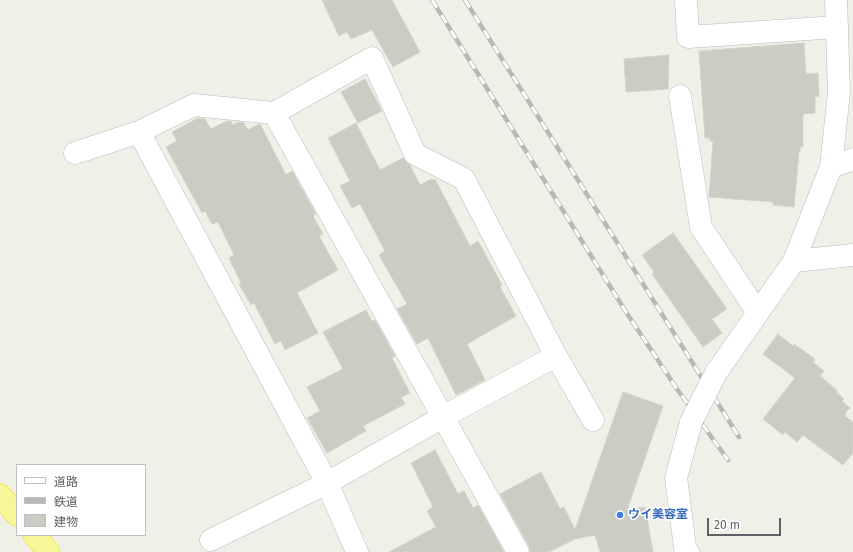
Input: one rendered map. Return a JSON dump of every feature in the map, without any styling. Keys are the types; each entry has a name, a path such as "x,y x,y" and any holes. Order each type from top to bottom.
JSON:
{"highway":[{"path":"0,496 16,514"},
{"path":"35,536 49,552"}],"street":[{"path":"686,0 688,37 837,27"},
{"path":"688,552 685,547 676,478 691,422 716,373 794,261 831,167 839,92 836,0"},
{"path":"75,153 139,132 194,105 274,112 372,58 415,154 464,179 556,356 593,420"},
{"path":"680,96 701,227 758,312"},
{"path":"274,112 518,552"},
{"path":"139,132 327,483 357,552"},
{"path":"831,167 853,159"},
{"path":"794,261 853,255"},
{"path":"211,540 327,483 443,417 556,356"}],"building":[{"path":"322,0 392,0 420,52 393,67 372,30 351,39 347,32 339,36"},
{"path":"804,43 806,74 818,73 819,96 815,97 815,113 803,114 803,147 800,147 799,152 794,207 773,205 773,202 709,197 713,141 710,141 710,138 705,138 699,51"},
{"path":"669,55 668,89 626,92 624,59"},
{"path":"365,79 382,111 358,123 341,92"},
{"path":"198,118 205,119 211,129 227,121 231,121 233,125 238,122 244,123 248,130 260,124 286,175 292,171 316,214 313,216 323,234 319,236 338,270 297,293 318,333 285,350 281,341 275,344 254,303 251,305 239,284 241,283 229,258 234,255 218,222 212,224 205,211 202,213 166,147 177,141 172,132"},
{"path":"356,123 380,170 403,158 410,165 420,185 431,179 435,179 470,246 478,241 502,285 500,287 516,316 467,344 485,380 456,395 428,338 417,344 397,309 407,304 379,255 385,251 360,204 352,208 340,186 350,181 328,138"},
{"path":"673,233 727,309 712,319 722,333 703,347 652,274 654,272 642,255"},
{"path":"366,310 372,321 375,320 395,356 392,358 410,393 401,397 405,404 363,426 366,431 327,453 307,418 320,411 307,387 343,369 323,332"},
{"path":"778,334 793,346 794,344 815,359 813,362 824,371 820,376 838,391 836,392 844,399 842,401 850,408 845,413 845,416 853,422 853,453 843,465 803,435 797,442 785,432 783,435 763,419 795,378 763,354"},
{"path":"623,392 663,406 627,510 645,507 653,552 600,552 595,535 575,539 549,552 530,552 529,546 500,494 541,472 560,509 564,507 575,530"},
{"path":"435,450 458,494 464,491 473,508 478,505 504,552 389,552 436,527 427,511 433,507 411,463"}],"railway":[{"path":"432,0 626,312 677,389 728,460"},
{"path":"465,0 739,437"}],"place":[{"name":"ウイ美容室","path":"620,515"}]}
